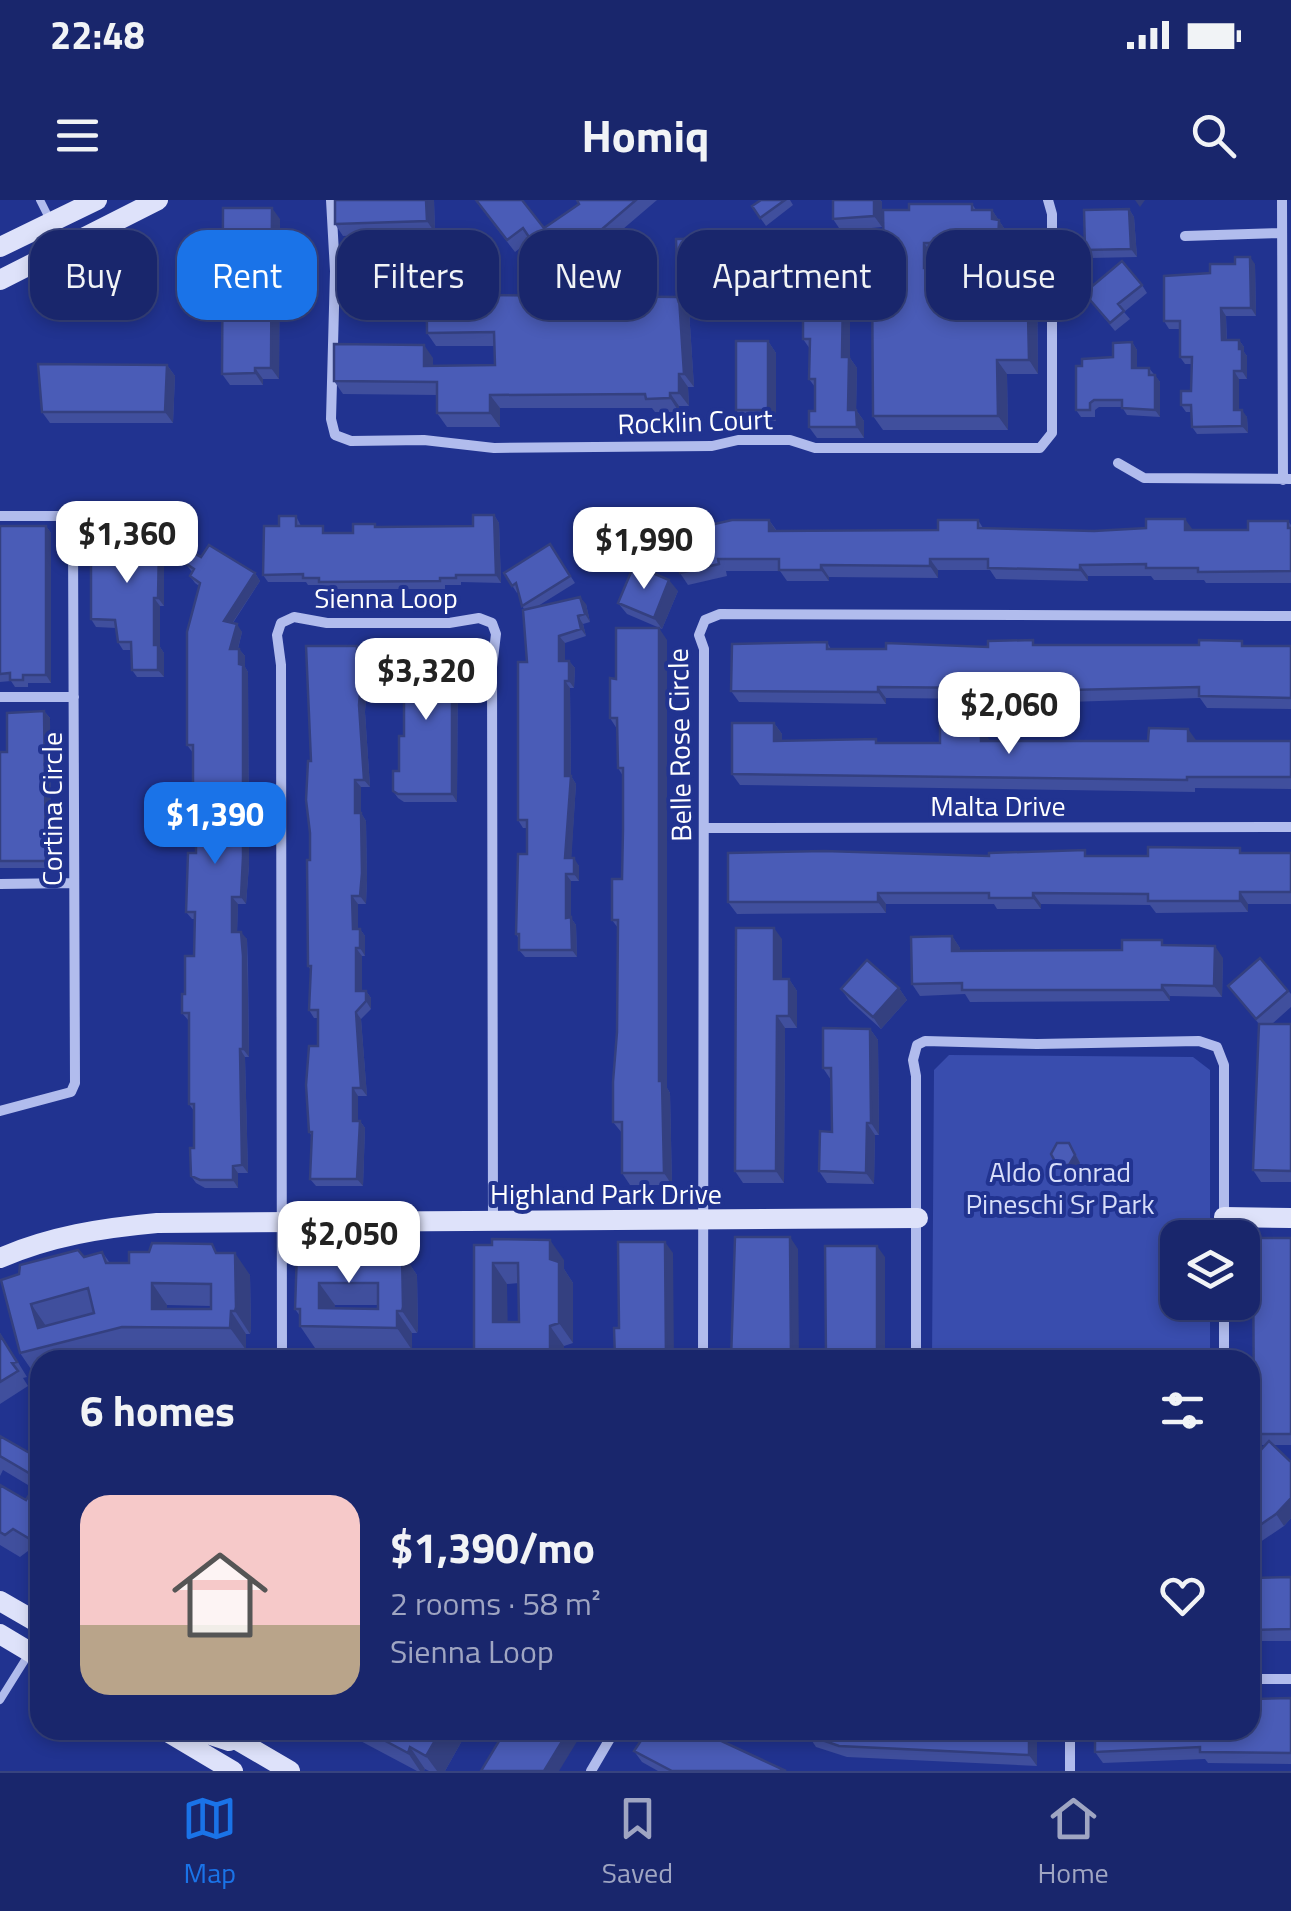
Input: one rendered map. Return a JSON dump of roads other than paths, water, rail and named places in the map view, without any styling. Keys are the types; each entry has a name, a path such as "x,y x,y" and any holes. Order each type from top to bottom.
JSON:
{"street":[{"path":"0,247 97,200"},
{"path":"102,230 158,200"},
{"name":"Rocklin Court","path":"331,200 336,271 331,420 335,435 352,441 424,440 494,448 712,446 738,440 790,440 816,448 1040,448 1052,433 1052,214 1048,200"},
{"path":"1118,463 1144,478 1287,480 1282,200"},
{"path":"1185,236 1282,233"},
{"path":"0,280 30,266"},
{"name":"Cortina Circle","path":"0,516 60,516 74,534 75,1083 71,1092 0,1112"},
{"name":"Belle Rose Circle","path":"702,1350 704,650 700,626 712,616 1291,616"},
{"name":"Sienna Loop","path":"282,1350 282,665 276,635 282,622 294,617 327,622 449,622 479,618 492,622 496,634 492,667 493,1221"},
{"path":"0,697 74,697"},
{"name":"Malta Drive","path":"704,828 1291,827"},
{"path":"0,884 74,883"},
{"path":"916,1350 918,1218 913,1060 918,1046 933,1040 1037,1044 1199,1041 1216,1047 1224,1065 1224,1220"},
{"name":"Highland Park Drive","path":"0,1258 95,1228 157,1223 918,1218"},
{"path":"1260,1222 1291,1218"},
{"path":"1224,1320 1224,1350"},
{"path":"0,1601 30,1618"},
{"path":"0,1634 30,1651"},
{"path":"1260,1679 1291,1679"},
{"path":"181,1740 233,1771"},
{"path":"225,1740 254,1750"},
{"path":"237,1740 290,1771"},
{"path":"591,1771 609,1740"},
{"path":"1070,1740 1070,1771"}],"lane":[{"path":"40,200 54,230"},
{"path":"0,1700 30,1664"}],"park label":[{"name":"Aldo Conrad Pineschi Sr Park","path":"1060,1187"}]}
